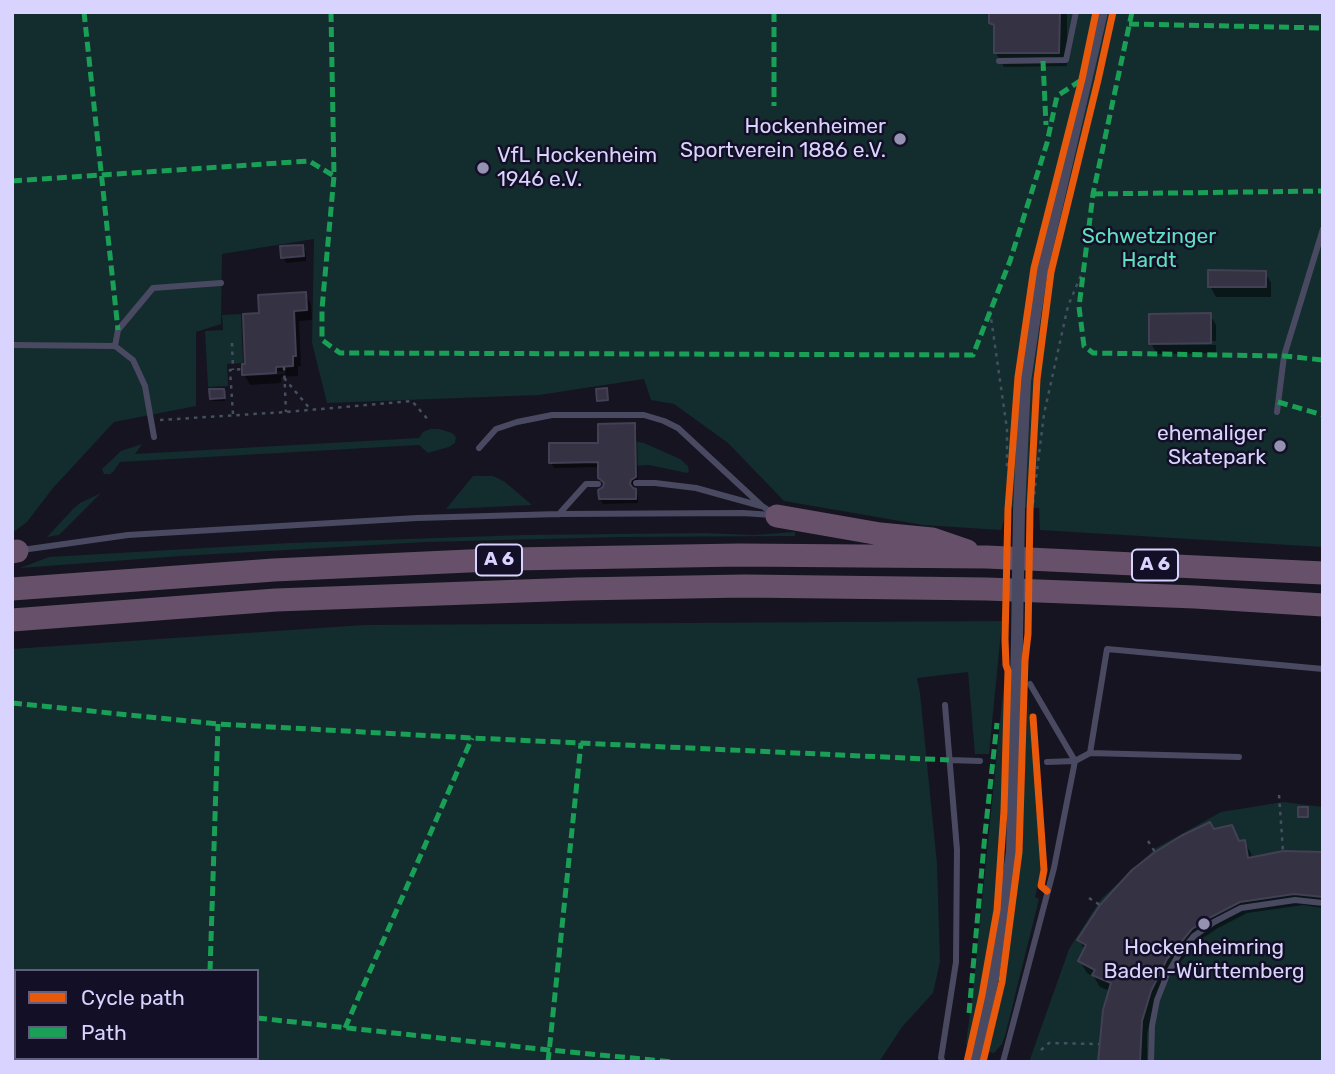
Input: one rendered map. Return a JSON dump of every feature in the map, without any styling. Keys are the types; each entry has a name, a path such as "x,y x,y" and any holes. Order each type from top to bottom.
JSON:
{"highway":[{"path":"770,511 880,534 932,539 987,557"},
{"name":"A 6","path":"12,589 275,570 512,559 739,555 987,557 1323,573"},
{"name":"A 6","path":"12,620 276,600 745,586 987,589 1323,605"}],"street":[{"path":"975,1062 993,978 1012,852 1017,639 1025,510 1025,381 1042,270 1102,12"}],"lane":[{"path":"999,61 1066,60 1076,12"},
{"path":"1277,412 1284,356 1323,229"},
{"path":"115,346 118,330 153,288 221,283"},
{"path":"12,345 115,346 133,360 145,386 154,437"},
{"path":"479,448 496,429 552,415 645,415 678,428 770,511"},
{"path":"636,483 696,488 770,511"},
{"path":"559,514 586,484 598,484"},
{"path":"15,552 128,535 391,519 770,511"},
{"path":"1090,753 1107,649 1323,669"},
{"path":"1003,1062 1054,868 1074,761 1030,684"},
{"path":"943,1062 941,1058 956,962 957,850 944,705"},
{"path":"1047,762 1074,761 1090,753 1239,757"},
{"path":"949,760 980,761"},
{"path":"1151,1062 1152,1027 1157,1000 1179,954 1194,936 1241,908 1295,900 1323,903"}],"path":[{"path":"1025,510 1034,500 1044,414 1068,306 1084,268"},
{"path":"990,311 1007,429 1009,469"},
{"path":"232,343 233,370"},
{"path":"284,367 286,412"},
{"path":"233,415 230,370 242,369"},
{"path":"284,378 311,410"},
{"path":"151,421 412,401 430,422"},
{"path":"1009,469 1015,417"},
{"path":"1025,510 1035,418"},
{"path":"1279,795 1283,851"},
{"path":"1148,841 1155,852"},
{"path":"1089,898 1100,905"},
{"path":"1041,1050 1049,1044 1099,1044"}],"green space":[{"name":"Schwetzinger Hardt","path":"12,12 1323,12 1323,547 1040,530 1039,508 1008,507 1001,530 923,525 784,501 728,443 674,404 651,400 644,379 539,395 327,403 312,343 314,239 222,254 221,324 196,332 196,406 114,422 53,488 27,522 12,533"},
{"path":"241,314 243,363 227,364 228,386 208,387 205,331 223,330 222,315"},
{"path":"430,429 452,433 456,437 455,443 428,453 419,445 120,462 110,474 104,474 102,469 121,451 142,444 135,454 419,438 423,432"},
{"path":"632,441 644,443 680,459 688,466 689,471 687,473 649,465 631,466"},
{"path":"473,476 493,476 505,482 532,505 446,509"},
{"path":"101,493 59,535 47,537 80,503"},
{"path":"795,532 795,536 426,542 20,568 49,557 290,543 524,535 754,535"},
{"path":"1002,621 989,754 975,754 968,672 917,678 937,864 940,962 933,993 902,1027 879,1062 12,1062 12,649 364,625"},
{"path":"1005,673 1002,827 992,925 982,987 968,1045 966,1044"},
{"path":"1028,696 1042,869 1035,897 1039,899 1005,1036 994,1053 988,1052 1004,987 1021,854"},
{"name":"Hockenheimring Baden-Württemberg","path":"1283,802 1323,807 1323,1062 1029,1062 1069,949 1101,899 1156,848 1221,812"}],"building":[{"path":"989,12 1060,12 1059,53 994,53 994,25 989,23"},
{"path":"303,245 304,256 281,258 280,246"},
{"path":"1208,270 1266,271 1266,287 1208,287"},
{"path":"306,292 307,310 294,311 296,356 293,356 293,366 276,367 276,373 242,375 242,364 245,364 243,314 259,313 258,295"},
{"path":"1211,313 1211,343 1149,344 1149,314"},
{"path":"607,388 608,400 597,401 596,389"},
{"path":"209,389 224,389 225,398 210,399"},
{"path":"635,423 636,477 630,484 636,489 636,499 599,499 598,490 604,483 598,478 598,462 549,463 549,443 598,443 598,424"},
{"path":"1298,807 1308,807 1308,817 1298,817"},
{"path":"1210,822 1214,829 1232,825 1239,841 1245,840 1248,858 1283,851 1323,852 1323,897 1294,894 1240,902 1192,929 1167,959 1151,991 1142,1021 1140,1062 1098,1062 1103,1010 1111,983 1092,975 1095,970 1078,961 1086,945 1077,940 1100,905 1132,870 1181,836"}],"marked path":[{"path":"84,12 118,330"},
{"path":"331,12 334,176 322,309 322,340 340,353 973,355 1010,261 1047,143 1057,96 1083,79"},
{"path":"774,12 774,106"},
{"path":"1132,12 1093,194 1079,307 1084,346 1093,353 1284,356 1323,360"},
{"path":"1129,24 1323,28"},
{"path":"1043,61 1046,125"},
{"path":"12,181 309,161 334,176"},
{"path":"1093,194 1323,191"},
{"path":"1278,402 1323,415"},
{"path":"12,703 218,724 949,760"},
{"path":"969,1013 997,723"},
{"path":"210,969 218,724"},
{"path":"345,1028 472,738"},
{"path":"548,1062 581,743"},
{"path":"259,1018 673,1062"}],"cycle path":[{"path":"967,1062 997,910 1004,811 1008,671 1005,639 1008,509 1018,377 1034,268 1082,79 1096,12"},
{"path":"983,1062 1002,982 1019,852 1037,379 1051,272 1113,12"},
{"path":"1033,717 1044,870 1041,886 1047,891"}],"place":[{"name":"Hockenheimer Sportverein 1886 e.V.","path":"900,139"},
{"name":"VfL Hockenheim 1946 e.V.","path":"483,168"},
{"name":"ehemaliger Skatepark","path":"1280,446"},
{"name":"Hockenheimring Baden-Württemberg","path":"1204,924"}]}
